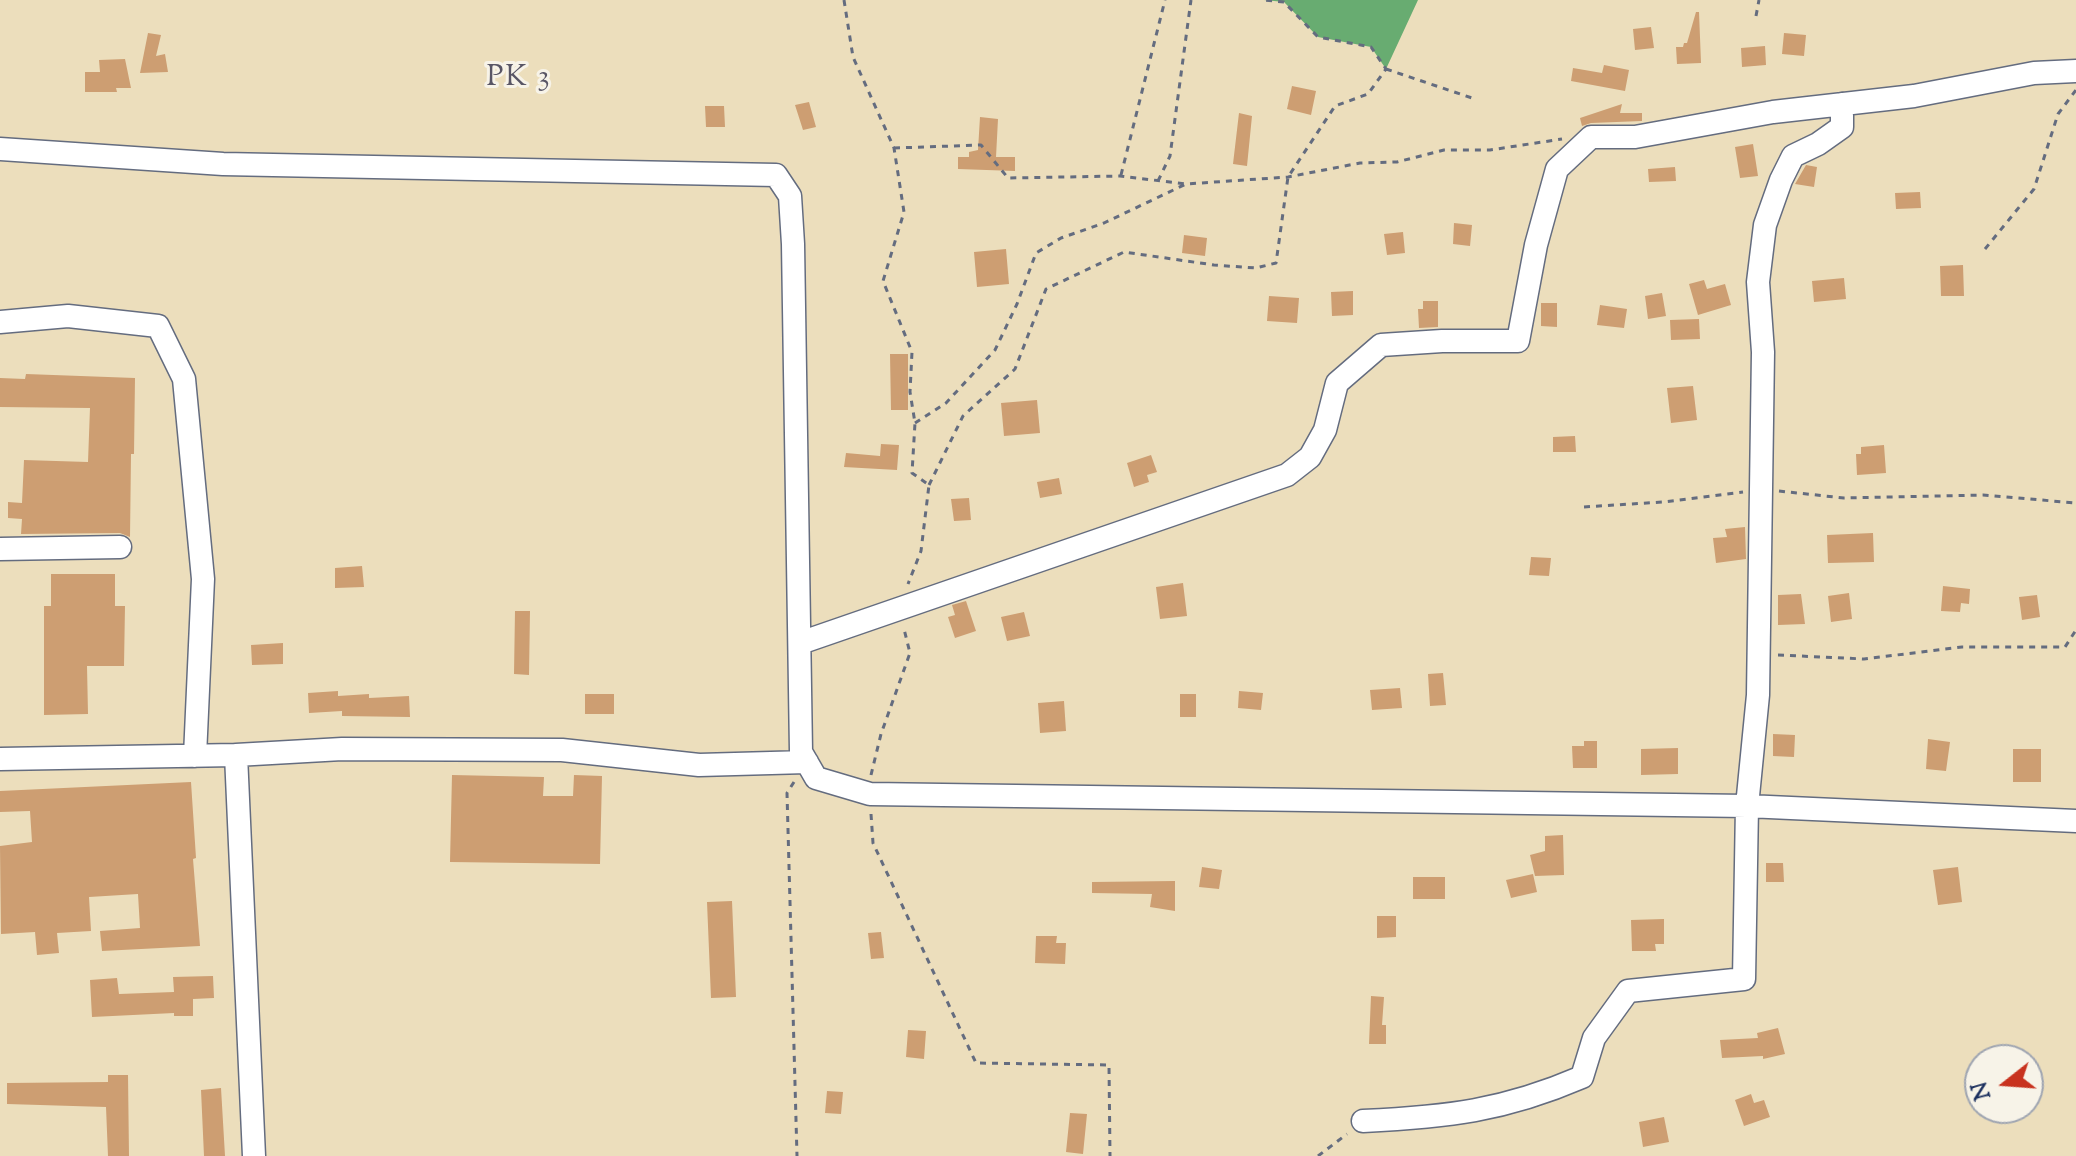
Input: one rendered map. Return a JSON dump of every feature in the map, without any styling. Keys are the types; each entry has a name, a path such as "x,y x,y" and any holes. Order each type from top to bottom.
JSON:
{"street":[{"path":"800,643 1287,475 1310,457 1325,430 1337,383 1381,345 1518,341 1536,245 1557,169 1591,137 1635,137 1773,112 1914,96 2034,73 2076,71"},
{"path":"1363,1121 1441,1117 1498,1107 1544,1093 1582,1077 1594,1038 1628,991 1744,979 1747,806 1759,656 1763,352 1758,282 1765,225 1781,180 1793,156 1818,144 1842,127 1842,104"},
{"path":"0,149 223,164 776,175 790,196 793,244 801,752 816,778 870,794 1747,806 2076,821"},
{"path":"0,322 68,316 158,326 184,379 203,579 195,756"},
{"path":"0,549 120,547"},
{"path":"0,759 236,755 342,749 562,750 699,765 807,762"},
{"path":"236,755 254,1156"}],"path":[{"path":"844,0 853,57 894,148 904,212 883,281 912,352 910,392 915,423 912,473 929,485"},
{"path":"1120,176 1165,0"},
{"path":"1158,181 1170,156 1191,0"},
{"path":"1264,0 1284,2 1318,37 1371,47 1386,69 1475,99"},
{"path":"1756,16 1759,0"},
{"path":"1110,1156 1109,1065 976,1063 873,843 869,783 881,734 910,653 899,609 921,551 929,485 963,416 1015,369 1046,289 1124,252 1214,265 1256,268 1276,263 1288,177 1335,106 1368,94 1386,69"},
{"path":"1985,249 2034,189 2058,114 2076,90"},
{"path":"894,148 981,145 1008,178 1120,176 1186,184 1288,177 1360,163 1397,162 1444,150 1490,150 1545,140 1591,137"},
{"path":"915,423 946,403 995,350 1036,253 1061,238 1104,223 1186,184"},
{"path":"1584,507 1663,502 1762,489 1844,498 1983,495 2076,503"},
{"path":"1759,656 1864,659 1962,647 2065,647 2076,630"},
{"path":"797,1156 787,793 807,762"},
{"path":"1318,1156 1363,1121"}],"green space":[{"path":"1264,0 1418,0 1386,69 1371,47 1318,37 1284,2"}],"building":[{"path":"1696,12 1699,12 1701,63 1677,64 1676,47 1687,43"},
{"path":"1651,27 1654,48 1635,50 1633,29"},
{"path":"148,33 161,35 156,56 165,54 168,72 140,73"},
{"path":"1784,33 1806,35 1804,56 1782,54"},
{"path":"1765,46 1766,65 1742,67 1741,48"},
{"path":"125,59 131,88 116,88 117,92 85,92 85,72 100,72 99,60"},
{"path":"1604,65 1629,70 1625,91 1571,81 1573,68 1602,73"},
{"path":"1292,86 1316,91 1311,115 1287,109"},
{"path":"809,102 816,127 803,130 795,105"},
{"path":"1622,104 1620,113 1642,113 1642,121 1582,126 1580,118"},
{"path":"705,106 724,106 725,127 706,127"},
{"path":"1239,113 1252,116 1247,166 1233,164"},
{"path":"980,117 998,119 996,157 1015,157 1015,171 958,169 958,157 969,157 969,152 978,150"},
{"path":"1753,144 1758,176 1740,178 1735,147"},
{"path":"1806,165 1817,167 1814,187 1795,184"},
{"path":"1675,167 1676,181 1649,182 1648,169"},
{"path":"1920,192 1921,208 1896,209 1895,193"},
{"path":"1454,223 1472,225 1470,246 1453,244"},
{"path":"1403,232 1405,253 1387,255 1384,234"},
{"path":"1184,235 1207,238 1205,256 1182,253"},
{"path":"1006,249 1009,284 977,287 974,252"},
{"path":"1963,265 1964,296 1941,296 1940,266"},
{"path":"1844,278 1846,299 1814,302 1812,281"},
{"path":"1704,280 1707,289 1725,284 1731,305 1698,315 1689,284"},
{"path":"1353,291 1353,315 1332,316 1331,292"},
{"path":"1662,293 1666,316 1648,319 1645,296"},
{"path":"1269,296 1299,298 1297,323 1267,321"},
{"path":"1423,301 1438,301 1438,327 1419,328 1418,309 1423,309"},
{"path":"1541,303 1557,303 1557,327 1541,326"},
{"path":"1600,305 1627,309 1624,328 1597,325"},
{"path":"1699,319 1700,339 1671,340 1670,320"},
{"path":"890,354 908,354 908,410 891,410"},
{"path":"26,374 135,378 130,537 120,533 21,534 22,519 8,518 8,502 22,503 24,460 88,462 90,408 0,407 0,378 25,379"},
{"path":"1693,386 1697,420 1671,423 1667,388"},
{"path":"1037,400 1040,433 1004,436 1001,403"},
{"path":"1575,436 1576,452 1553,452 1553,437"},
{"path":"881,444 899,445 897,470 844,467 846,453 880,456"},
{"path":"1884,445 1886,473 1857,475 1856,454 1861,454 1861,447"},
{"path":"1151,455 1157,472 1147,475 1149,482 1134,487 1127,463"},
{"path":"1059,478 1062,494 1040,498 1037,482"},
{"path":"969,498 971,520 954,521 951,499"},
{"path":"1745,527 1746,559 1716,563 1713,538 1727,537 1725,529"},
{"path":"1873,533 1874,562 1828,563 1827,535"},
{"path":"1531,557 1551,558 1549,576 1529,575"},
{"path":"362,566 364,587 335,588 335,568"},
{"path":"51,574 115,574 115,606 125,606 124,666 87,666 88,714 44,715 44,606 51,606"},
{"path":"1183,583 1187,616 1160,619 1156,587"},
{"path":"1943,586 1970,589 1969,604 1961,603 1960,612 1941,611"},
{"path":"1849,593 1852,619 1831,622 1828,596"},
{"path":"1801,594 1805,624 1778,625 1778,595"},
{"path":"2037,595 2040,617 2022,620 2019,597"},
{"path":"966,601 976,631 955,638 948,617 955,615 952,605"},
{"path":"515,611 530,611 529,675 514,674"},
{"path":"1024,612 1030,636 1007,641 1001,617"},
{"path":"283,643 283,664 252,665 251,645"},
{"path":"1443,673 1446,705 1430,706 1428,674"},
{"path":"1400,688 1402,708 1372,710 1370,690"},
{"path":"338,691 338,696 409,696 410,717 342,716 342,711 309,713 308,693"},
{"path":"1239,691 1263,693 1261,710 1238,708"},
{"path":"585,694 614,694 614,714 585,714"},
{"path":"1180,694 1196,694 1196,717 1180,717"},
{"path":"1064,701 1066,731 1040,733 1038,703"},
{"path":"1773,734 1795,735 1794,757 1773,756"},
{"path":"1928,739 1950,742 1946,771 1926,769"},
{"path":"1584,741 1597,741 1597,768 1573,768 1572,746 1584,746"},
{"path":"1678,748 1678,774 1641,775 1641,749"},
{"path":"2013,749 2041,749 2041,782 2013,782"},
{"path":"452,775 544,777 543,796 573,796 574,775 602,776 600,864 450,862"},
{"path":"191,782 200,946 102,951 100,931 140,928 138,894 89,897 91,931 57,933 59,953 37,955 35,932 1,934 0,846 32,842 30,811 0,812 0,791"},
{"path":"1563,835 1564,875 1535,876 1530,855 1545,851 1545,836"},
{"path":"1766,863 1783,863 1784,882 1766,882"},
{"path":"1202,867 1222,870 1219,889 1199,887"},
{"path":"1958,867 1962,902 1938,905 1933,870"},
{"path":"1533,874 1537,892 1511,898 1506,880"},
{"path":"1413,877 1445,877 1445,899 1413,899"},
{"path":"1175,881 1175,911 1150,907 1152,894 1092,893 1092,882"},
{"path":"732,901 736,997 711,998 707,902"},
{"path":"1377,916 1396,916 1396,937 1377,938"},
{"path":"1664,919 1664,944 1655,944 1656,951 1632,951 1631,920"},
{"path":"881,932 884,958 871,959 868,933"},
{"path":"1036,936 1057,936 1056,943 1066,943 1065,964 1035,963"},
{"path":"213,976 214,998 193,999 193,1016 174,1016 174,1013 92,1017 90,980 117,978 119,994 174,992 173,977"},
{"path":"1371,996 1384,997 1382,1025 1386,1025 1386,1044 1369,1044"},
{"path":"1778,1028 1785,1054 1763,1059 1763,1056 1722,1058 1720,1040 1758,1038 1757,1033"},
{"path":"908,1030 926,1031 924,1059 906,1057"},
{"path":"108,1075 128,1075 129,1156 108,1156 106,1107 7,1104 7,1083 108,1082"},
{"path":"221,1088 225,1156 204,1156 201,1090"},
{"path":"827,1091 843,1092 841,1114 825,1113"},
{"path":"1751,1094 1754,1103 1764,1100 1770,1117 1744,1126 1735,1100"},
{"path":"1070,1113 1087,1114 1083,1154 1066,1152"},
{"path":"1664,1117 1669,1142 1643,1147 1639,1122"}],"district":[{"name":"PK 3","path":"519,80"}]}
